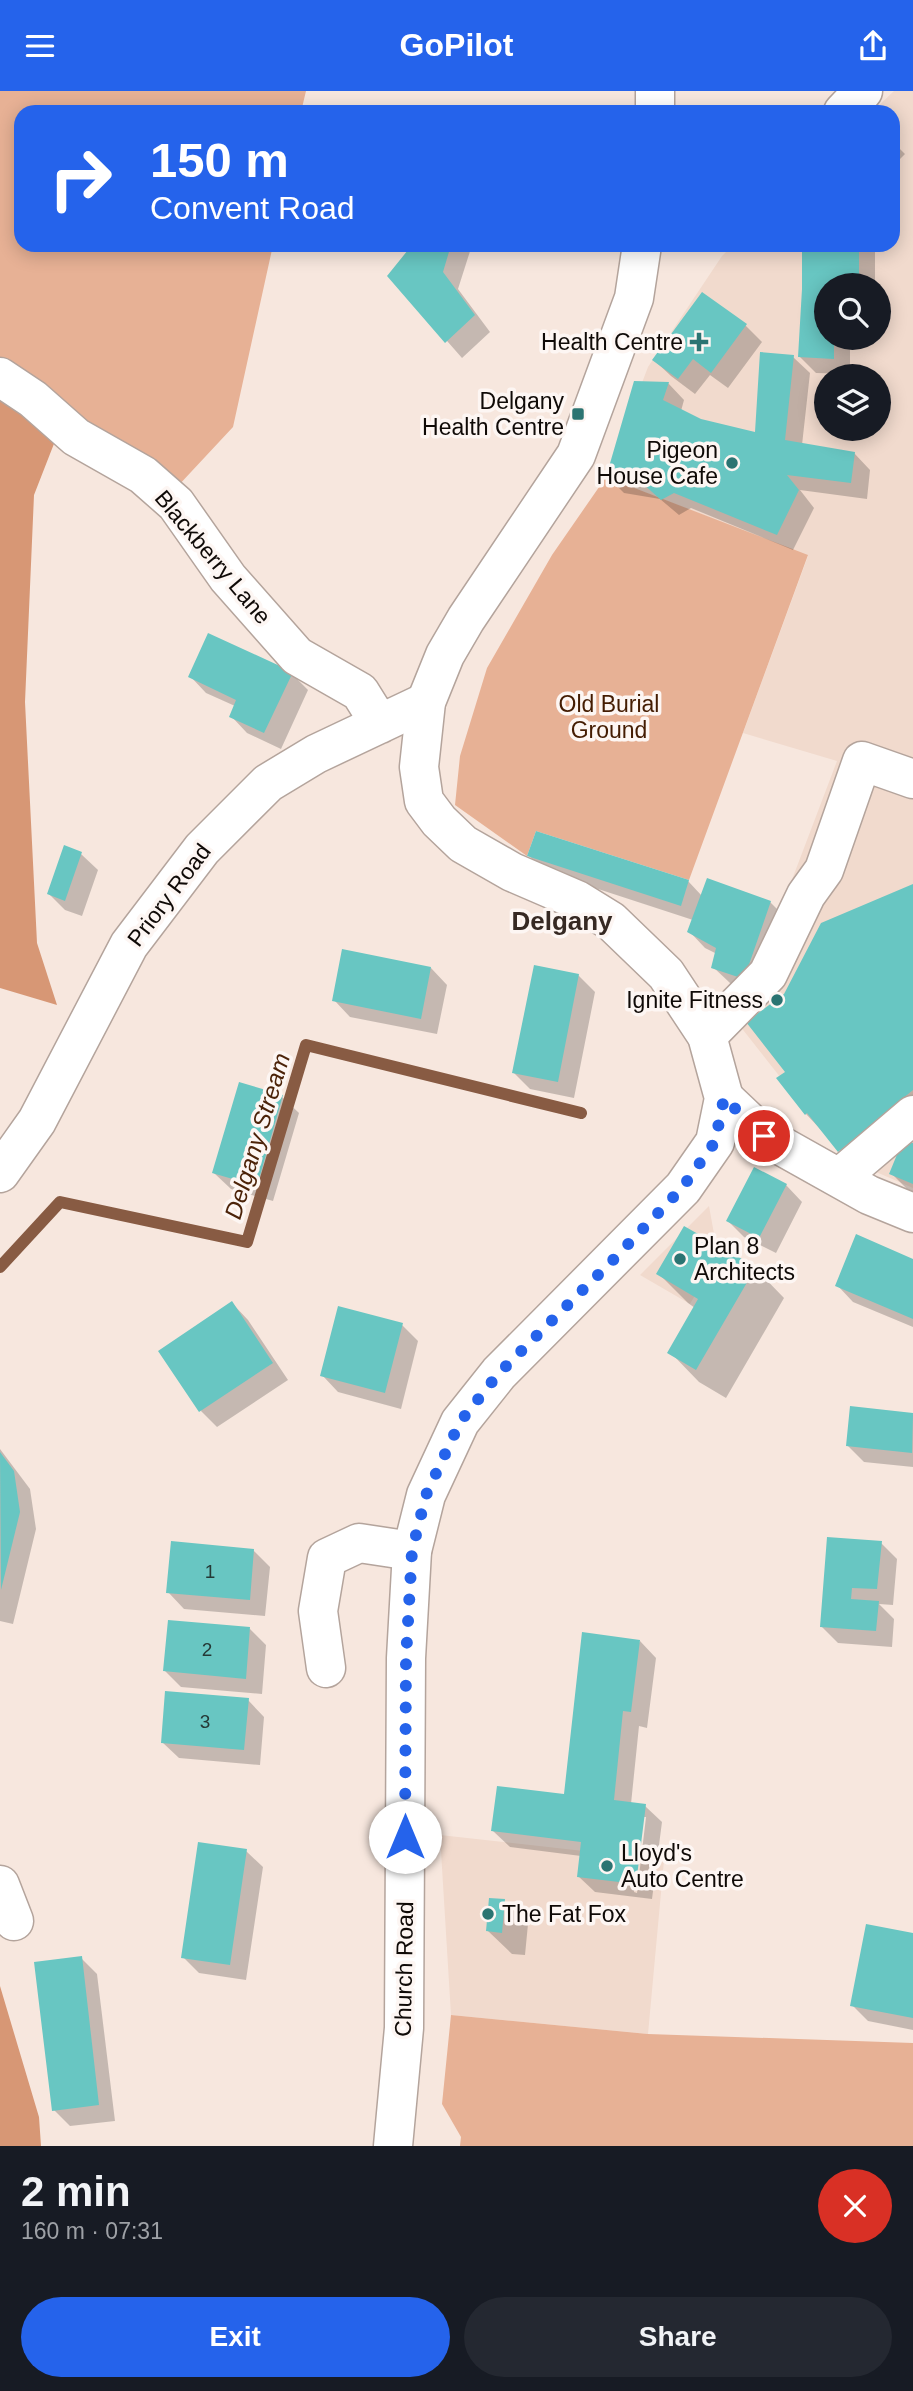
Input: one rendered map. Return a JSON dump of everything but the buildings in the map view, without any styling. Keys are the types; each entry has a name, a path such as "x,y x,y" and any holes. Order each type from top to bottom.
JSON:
{"main road":[{"path":"850,105 863,91"},
{"name":"Church Road","path":"393,2146 404,2028 406,1658 412,1551 426,1495 460,1422 499,1373 682,1188 715,1142 724,1098 707,1036 667,974 611,921 577,900 512,872 463,844 439,821 424,801 419,767 426,702 445,655 466,619 576,455 634,298 641,252"},
{"name":"Blackberry Lane","path":"0,377 76,436 143,475 176,504 228,578 298,656 360,692 380,724"},
{"name":"Priory Road","path":"0,1174 37,1121 129,945 202,849 268,783 316,754 426,702"},
{"path":"707,1036 768,974 806,895 824,870 862,761 913,779"},
{"path":"724,1098 764,1136 869,1195 913,1213"},
{"path":"839,1178 913,1115"},
{"path":"326,1668 318,1611 327,1558 359,1543 412,1551"},
{"path":"0,1885 14,1921"}],"shaded area":[{"path":"894,91 913,91 913,1188 844,1158 740,1026 720,993 763,956 837,761 743,733 808,556 606,477 648,367 726,252 900,252 900,105 879,105"},
{"path":"0,389 57,436 34,495 25,702 37,943 57,1005 0,988"},
{"path":"709,1206 718,1256 690,1304 640,1275"},
{"path":"440,1835 664,1860 648,2034 451,2015"},
{"path":"0,1986 39,2117 41,2146 0,2146"}],"green space":[{"path":"0,91 306,91 303,105 14,105 14,252 271,252 233,427 177,487 0,364"},
{"name":"Old Burial Ground","path":"606,477 808,555 689,880 536,831 527,856 455,805 460,756 487,668 552,555"},
{"path":"451,2015 648,2034 913,2043 913,2146 460,2146 461,2137 442,2104"}],"waterway":[{"name":"Delgany Stream","path":"0,1267 60,1202 247,1242 306,1045 581,1113"}],"place":[{"name":"Health Centre","path":"699,342"},
{"name":"Delgany Health Centre","path":"578,414"},
{"name":"Pigeon House Cafe","path":"732,463"},
{"name":"Ignite Fitness","path":"777,1000"},
{"name":"Plan 8 Architects","path":"680,1259"},
{"name":"Lloyd's Auto Centre","path":"607,1866"},
{"name":"The Fat Fox","path":"488,1914"}],"district":[{"name":"Delgany","path":"562,921"}],"route":[{"path":"405,1837 406,1658 412,1551 426,1495 460,1422 499,1373 682,1188 715,1142 724,1098 764,1136"}]}
